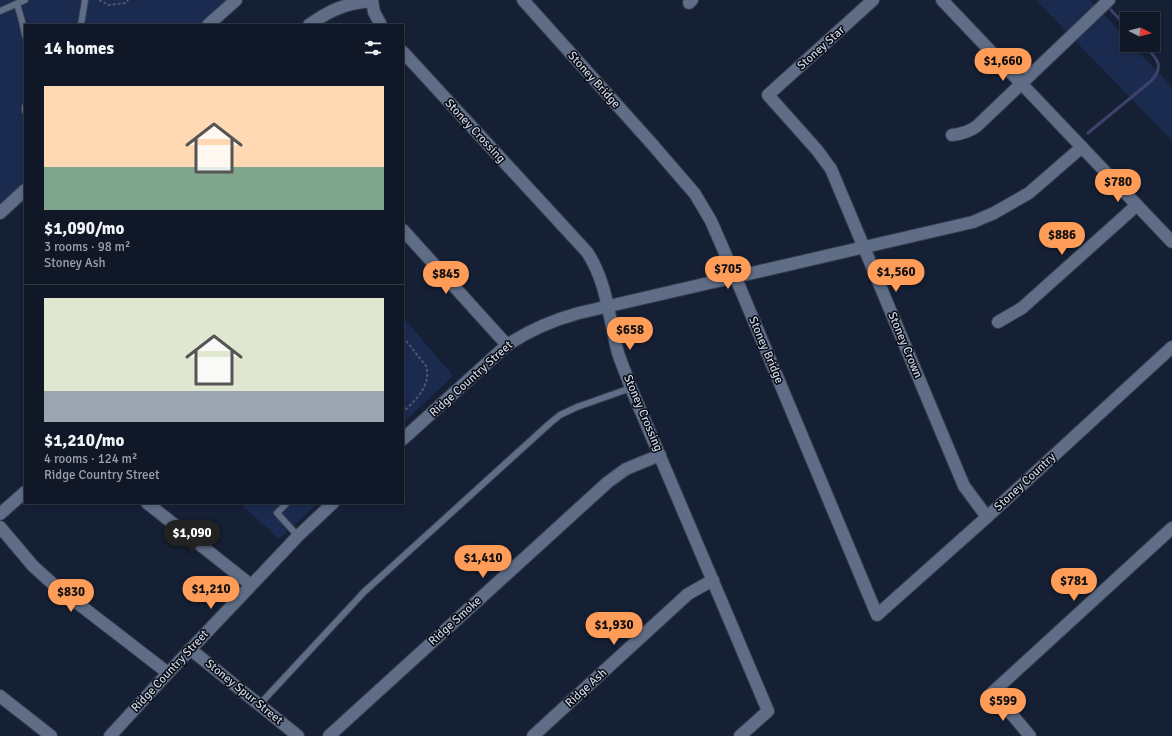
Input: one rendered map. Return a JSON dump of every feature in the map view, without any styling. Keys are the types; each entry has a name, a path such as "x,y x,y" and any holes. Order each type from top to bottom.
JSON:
{"street":[{"path":"209,24 236,0"},
{"path":"311,24 339,7 372,0 374,12 380,24"},
{"name":"Stoney Bridge","path":"523,0 695,194 711,221 877,615"},
{"name":"Stoney Star","path":"768,95 873,0"},
{"path":"942,0 1172,242"},
{"path":"952,135 969,132 977,126 1109,0"},
{"name":"Stoney Crossing","path":"404,53 587,252 595,263 619,353 631,388 768,711 740,736"},
{"name":"Stoney Crown","path":"768,95 817,150 831,169 964,486 987,517"},
{"name":"Ridge Country Street","path":"404,439 507,345 525,333 561,318 607,306 973,222 994,213 1029,193 1082,147"},
{"path":"0,212 24,191"},
{"path":"998,322 1022,308 1136,205"},
{"path":"404,231 507,345"},
{"name":"Stoney Country","path":"877,615 987,517 1172,347"},
{"name":"Ridge Smoke","path":"329,736 608,482 626,469 660,455"},
{"path":"0,514 24,493"},
{"path":"148,504 251,585"},
{"name":"Ridge Country Street","path":"110,736 251,585 298,536 332,504"},
{"path":"0,527 33,566 54,585 168,673"},
{"path":"1030,736 993,692 1172,528"},
{"name":"Ridge Ash","path":"533,736 688,594 713,580"},
{"name":"Stoney Spur Street","path":"190,649 298,736"},
{"path":"0,696 51,736"}],"lane":[{"path":"0,11 25,0"},
{"path":"81,24 85,0"},
{"path":"17,4 24,31"},
{"path":"260,704 364,592 554,420 560,415 577,407 631,388"},
{"path":"286,504 277,513 298,536"}],"path":[{"path":"99,0 109,5 126,3 128,0"},
{"path":"404,338 426,366 428,371 418,398 404,411"}],"shaded area":[{"path":"0,0 230,0 203,24 24,24 24,185 0,206"},
{"path":"1036,0 1090,0 1120,32 1120,52 1139,52 1172,87 1172,141"},
{"path":"404,318 453,376 404,422"},
{"path":"241,504 317,504 279,539"}],"waterway":[{"path":"1111,10 1120,20"},
{"path":"1088,133 1151,81 1159,66 1158,62 1150,52"}]}
